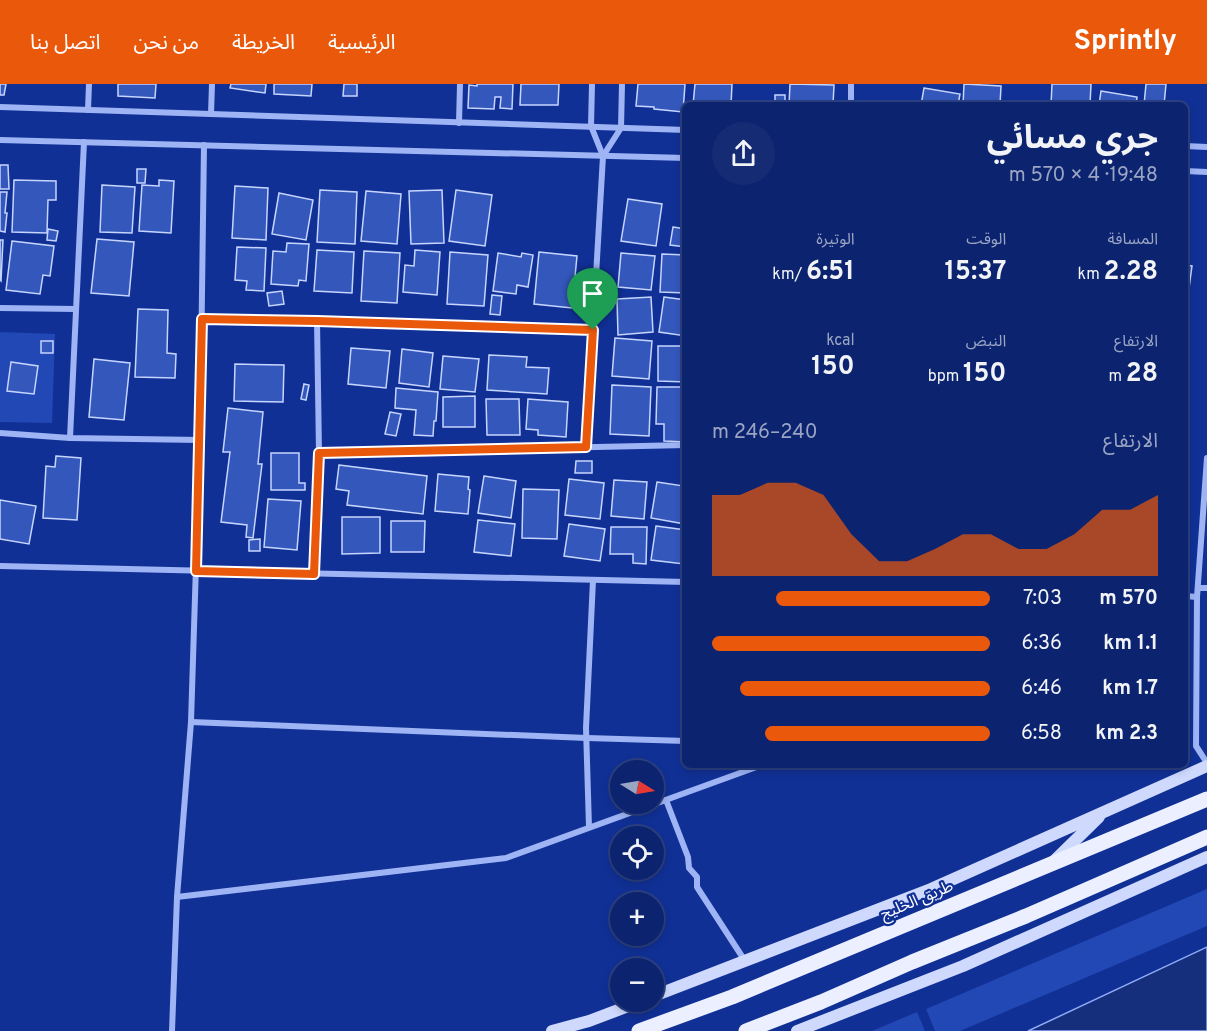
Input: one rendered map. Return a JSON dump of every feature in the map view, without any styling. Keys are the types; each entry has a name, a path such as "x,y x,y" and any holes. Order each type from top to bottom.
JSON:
{"main road":[{"path":"664,992 931,889 1207,764"},
{"name":"طريق الخليج","path":"639,1031 732,997 1207,799"},
{"path":"1051,864 1104,812"},
{"path":"746,1031 1026,916 1207,837"},
{"path":"796,1031 963,966 1207,857"},
{"path":"552,1031 613,1012"}],"street":[{"path":"88,110 89,84"},
{"path":"211,114 212,84"},
{"path":"459,123 460,84"},
{"path":"586,447 603,156 591,126 592,84"},
{"path":"603,156 621,128 622,84"},
{"path":"851,84 851,102"},
{"path":"0,107 682,130"},
{"path":"0,140 682,158"},
{"path":"70,438 84,142"},
{"path":"172,1031 177,897 191,722 200,440 204,145"},
{"path":"1188,146 1207,147"},
{"path":"1188,171 1207,172"},
{"path":"0,308 76,309"},
{"path":"202,319 593,330"},
{"path":"314,574 319,453 317,321"},
{"path":"0,433 70,438 200,440"},
{"path":"319,453 682,445"},
{"path":"1207,458 1197,597 1196,746 1207,764"},
{"path":"0,566 682,582"},
{"path":"589,828 587,738 593,580"},
{"path":"1198,588 1207,588"},
{"path":"1188,596 1197,597"},
{"path":"191,722 682,741"},
{"path":"177,897 506,858 754,768"},
{"path":"666,800 688,858 689,868 697,877 697,887 746,962"}],"shaded area":[{"path":"0,332 55,334 52,423 0,422"},
{"path":"1207,889 1207,926 960,1031 935,1031 926,1009"},
{"path":"1207,947 1207,1031 1028,1031"},
{"path":"917,1012 925,1031 872,1031"}],"building":[{"path":"0,84 6,84 4,95 0,95"},
{"path":"118,84 156,84 155,98 118,96"},
{"path":"231,84 266,84 265,93 230,88"},
{"path":"274,84 312,84 311,96 274,94"},
{"path":"344,84 357,84 357,96 343,96"},
{"path":"477,84 513,84 512,109 500,108 501,97 495,97 494,109 468,108 469,85 477,86"},
{"path":"521,84 559,84 558,105 520,105"},
{"path":"638,84 685,84 682,112 636,106"},
{"path":"695,84 732,84 731,102 693,102"},
{"path":"790,84 834,85 833,102 789,102"},
{"path":"964,84 1001,86 1000,102 963,102"},
{"path":"1052,84 1091,84 1090,102 1051,102"},
{"path":"1146,84 1166,84 1164,102 1144,102"},
{"path":"924,88 960,94 959,102 922,102"},
{"path":"1101,91 1137,97 1136,102 1099,102"},
{"path":"775,95 785,95 785,102 775,102"},
{"path":"0,165 8,165 9,189 0,189"},
{"path":"137,169 146,169 145,183 137,183"},
{"path":"14,180 56,181 56,200 48,200 47,233 12,232"},
{"path":"159,180 174,181 171,233 139,231 142,185 159,186"},
{"path":"102,185 135,187 132,233 100,232"},
{"path":"235,186 268,188 266,240 232,238"},
{"path":"320,190 357,192 355,244 317,242"},
{"path":"442,190 444,243 411,244 409,191"},
{"path":"456,190 492,195 485,246 449,241"},
{"path":"366,191 401,194 397,244 361,241"},
{"path":"0,192 7,192 5,232 0,231"},
{"path":"279,193 313,200 306,240 272,234"},
{"path":"628,199 662,204 656,246 621,241"},
{"path":"673,227 682,228 682,246 670,245"},
{"path":"48,229 58,231 56,241 47,240"},
{"path":"97,239 134,242 129,296 91,293"},
{"path":"0,240 3,240 1,281 0,280"},
{"path":"12,241 54,246 50,276 43,275 40,294 6,290"},
{"path":"287,243 309,244 306,281 299,280 298,286 271,284 273,251 286,252"},
{"path":"237,247 266,248 264,291 246,290 247,281 235,280"},
{"path":"317,250 354,252 352,293 314,291"},
{"path":"415,250 440,252 437,295 403,292 405,265 414,266"},
{"path":"364,251 400,253 397,303 361,301"},
{"path":"450,252 488,255 484,306 447,304"},
{"path":"539,252 577,256 572,308 534,304"},
{"path":"498,253 521,257 522,253 533,255 528,287 517,285 516,294 493,291"},
{"path":"621,253 655,256 651,290 618,287"},
{"path":"662,254 682,255 682,293 660,292"},
{"path":"1188,265 1192,266 1188,296"},
{"path":"282,291 284,304 269,306 267,293"},
{"path":"492,295 502,296 500,315 490,314"},
{"path":"651,297 653,332 618,335 617,299"},
{"path":"664,297 682,299 682,335 659,332"},
{"path":"138,309 168,310 167,353 176,354 175,378 135,377"},
{"path":"615,338 652,341 649,379 612,376"},
{"path":"41,341 53,341 53,353 41,353"},
{"path":"658,346 682,346 682,382 658,381"},
{"path":"351,348 390,351 386,388 348,384"},
{"path":"402,349 433,353 429,387 399,383"},
{"path":"489,355 527,357 526,367 549,368 547,394 487,390"},
{"path":"443,356 479,359 475,392 440,389"},
{"path":"94,359 130,363 124,420 89,417"},
{"path":"11,362 38,366 34,394 7,391"},
{"path":"235,364 284,365 283,402 234,401"},
{"path":"304,384 309,385 306,400 301,399"},
{"path":"612,385 651,387 649,436 610,434"},
{"path":"657,387 682,387 682,442 664,441 664,424 656,424"},
{"path":"396,388 438,392 433,436 414,435 416,410 395,408"},
{"path":"475,396 475,427 443,427 443,397"},
{"path":"486,399 519,399 520,435 487,435"},
{"path":"528,399 568,402 566,437 538,435 538,430 526,429"},
{"path":"228,408 263,412 258,464 262,464 253,538 246,537 247,525 221,522 230,452 223,452"},
{"path":"390,412 401,414 396,436 385,434"},
{"path":"271,453 299,453 299,483 305,483 305,490 271,490"},
{"path":"56,456 81,458 77,520 43,518 46,466 55,467"},
{"path":"576,461 592,461 592,473 575,473"},
{"path":"339,465 427,476 423,514 347,505 349,491 336,489"},
{"path":"438,474 469,477 468,514 435,511"},
{"path":"484,476 516,481 511,518 478,513"},
{"path":"569,479 604,483 600,519 565,515"},
{"path":"614,480 647,482 644,519 611,516"},
{"path":"657,482 682,486 682,523 651,518"},
{"path":"523,489 559,490 557,539 522,538"},
{"path":"268,499 301,501 297,550 264,547"},
{"path":"0,500 36,506 29,544 0,539"},
{"path":"342,517 380,517 380,553 342,554"},
{"path":"478,520 515,524 511,556 474,552"},
{"path":"391,521 425,521 424,552 391,552"},
{"path":"569,524 605,529 600,561 564,556"},
{"path":"656,526 682,529 682,564 651,560"},
{"path":"611,527 647,527 646,564 633,563 633,554 610,554"},
{"path":"260,539 260,551 249,551 249,540"}],"route":[{"path":"202,319 593,330 586,447 319,453 314,574 196,571 202,319"}]}
